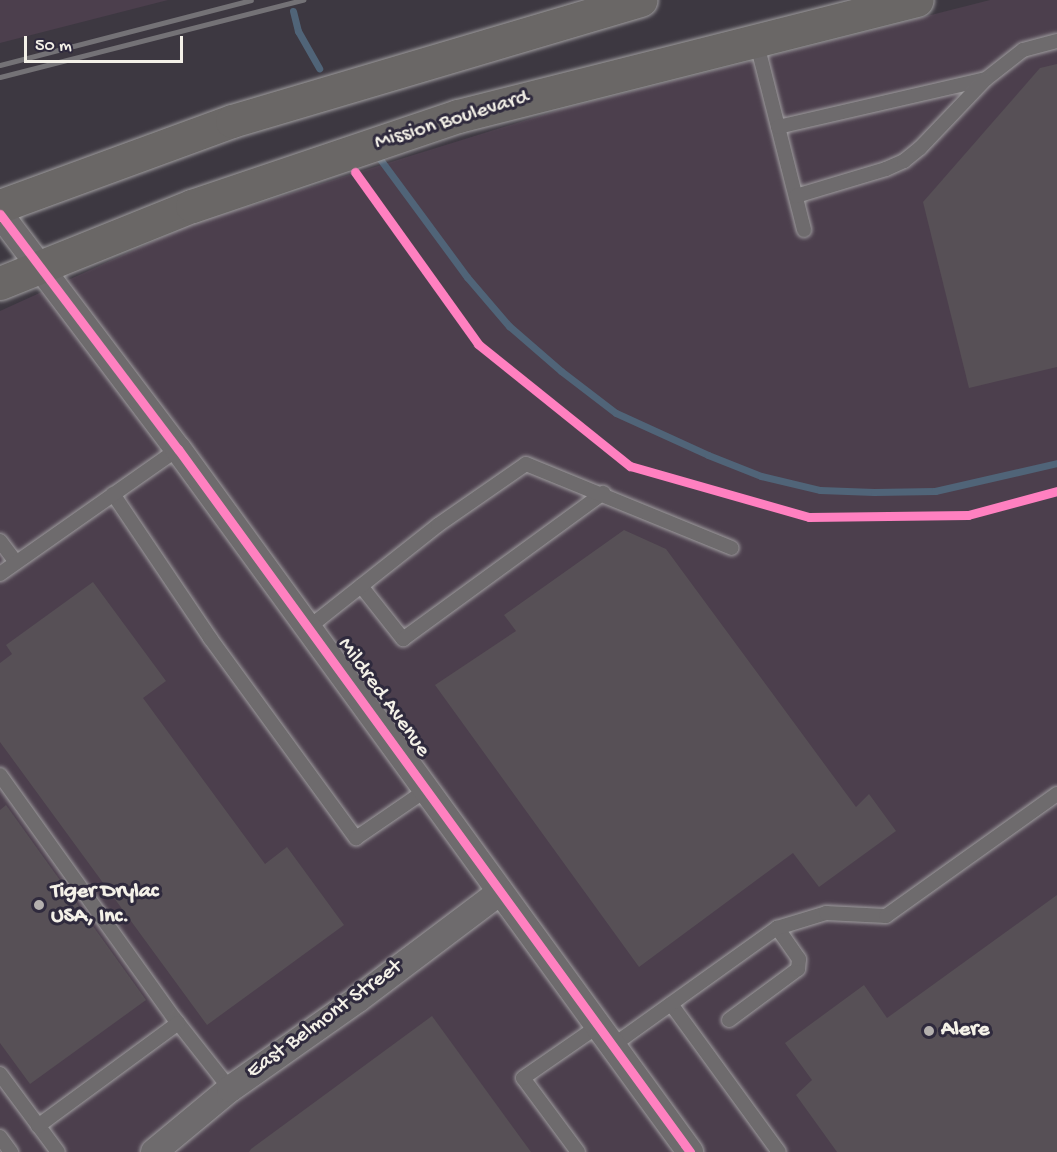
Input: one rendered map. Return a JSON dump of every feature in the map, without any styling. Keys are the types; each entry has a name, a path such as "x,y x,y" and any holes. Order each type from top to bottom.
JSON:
{"main road":[{"path":"0,206 232,121 640,0"},
{"name":"Mission Boulevard","path":"0,283 192,206 458,116 917,0"}],"street":[{"name":"Mildred Avenue","path":"0,214 178,448 690,1152"},
{"name":"East Belmont Street","path":"154,1152 230,1089 358,999 500,892"}],"lane":[{"path":"756,40 804,230"},
{"path":"796,196 886,169 904,161 986,79 1023,50 1057,41"},
{"path":"778,127 986,79"},
{"path":"0,574 178,448"},
{"path":"308,628 438,525 526,464 603,493 732,548"},
{"path":"361,586 403,639 603,493"},
{"path":"113,494 210,638 356,838 426,790"},
{"path":"0,542 16,562"},
{"path":"0,775 178,1023 230,1089"},
{"path":"578,1152 523,1078 672,1004 777,928 826,913 886,916 1057,794"},
{"path":"729,1020 798,969 800,959 777,928"},
{"path":"672,1004 779,1152"},
{"path":"38,1125 178,1023"},
{"path":"0,1074 58,1152"},
{"path":"0,1137 11,1152"}],"shaded area":[{"path":"0,0 168,0 0,43"},
{"path":"990,0 1057,0 1057,1152 0,1152 0,311 191,224 565,108"}],"building":[{"path":"1057,64 1057,367 969,388 923,202 1040,68"},
{"path":"624,530 666,549 856,807 869,794 896,831 819,887 793,853 639,967 435,685 516,631 504,615"},
{"path":"93,582 166,681 143,698 265,864 287,847 344,925 207,1025 0,742 0,663 12,654 6,645"},
{"name":"Tiger Drylac USA, Inc.","path":"6,805 146,1000 30,1084 0,1043 0,810"},
{"name":"Alere","path":"1057,895 1057,1152 837,1152 796,1095 812,1080 785,1043 864,985 887,1018"},
{"path":"432,1016 531,1152 249,1152 251,1149"}],"waterway":[{"path":"293,11 298,31 319,68"},
{"path":"380,159 467,277 509,326 561,371 616,413 708,455 761,476 820,490 874,492 935,491 1057,463"}],"railway":[{"path":"0,65 251,0"},
{"path":"0,77 303,0"}],"cycle path":[{"path":"355,172 478,344 630,466 809,517 968,515 1057,491"},
{"path":"0,214 178,449 690,1152"}],"place":[{"name":"Tiger Drylac USA, Inc.","path":"39,905"},
{"name":"Alere","path":"929,1031"}]}
